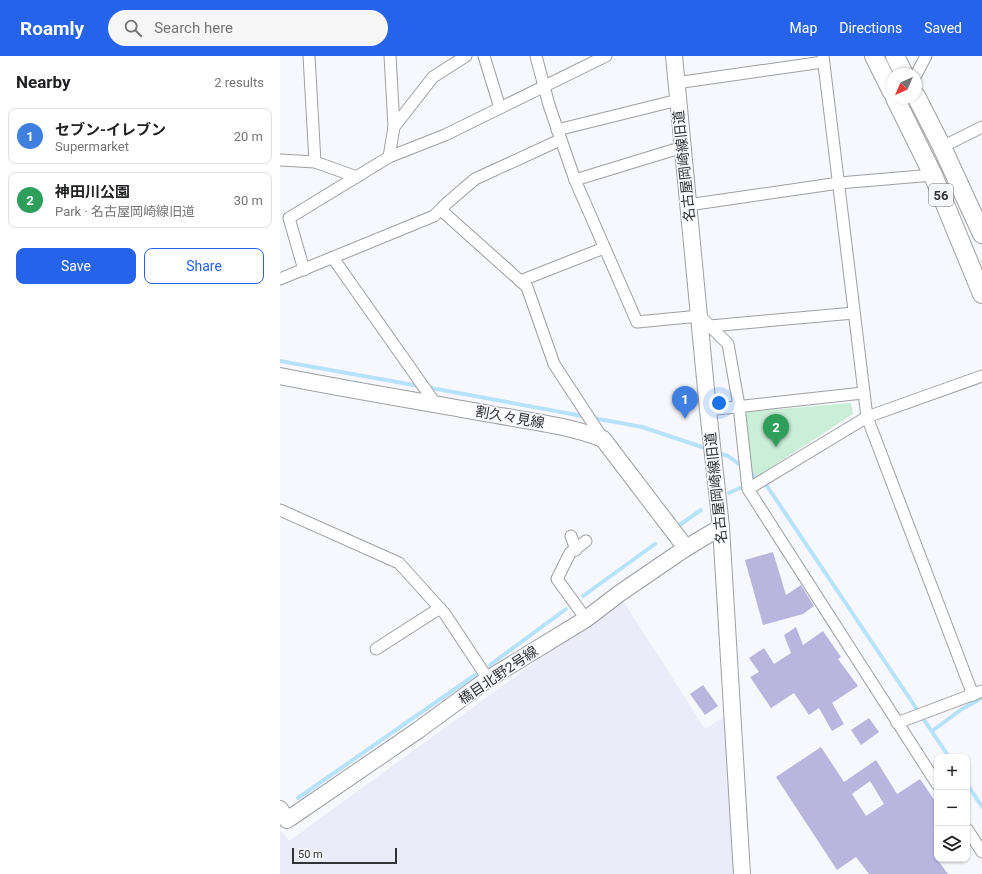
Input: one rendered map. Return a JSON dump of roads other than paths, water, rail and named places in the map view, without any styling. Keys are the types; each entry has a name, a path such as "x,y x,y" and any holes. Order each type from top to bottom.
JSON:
{"main road":[{"path":"874,56 886,80"},
{"path":"895,56 901,68"},
{"name":"56","path":"898,104 932,175 982,294"},
{"name":"56","path":"920,104 942,147 982,234"}],"street":[{"path":"309,56 315,162"},
{"path":"389,158 394,127 390,56"},
{"path":"394,127 433,77 466,56"},
{"path":"484,56 500,108"},
{"path":"536,56 559,135 575,180 637,322 705,321 854,313"},
{"path":"304,270 289,218 389,158 445,136 606,56"},
{"name":"名古屋岡崎線旧道","path":"674,56 684,147 688,205 705,321 708,410 721,527 742,874"},
{"path":"920,68 926,56"},
{"path":"676,83 823,59 867,418 977,693 897,724"},
{"path":"280,279 434,216 475,179 559,135 678,100"},
{"path":"942,147 982,127"},
{"path":"575,180 684,147"},
{"path":"280,160 315,162 357,177"},
{"path":"688,205 839,183 932,175"},
{"path":"441,210 527,286 554,364 603,439 686,548"},
{"path":"520,281 604,248"},
{"path":"333,258 435,404"},
{"path":"705,321 728,344 739,406 748,489 897,724 934,780"},
{"name":"割久々見線","path":"280,376 360,392 559,426 603,439"},
{"path":"748,489 867,418 982,376"},
{"path":"708,410 863,393"},
{"path":"280,510 399,563 440,608 488,679"},
{"name":"橋目北野2号線","path":"280,810 287,820 488,679 586,618 686,548 721,527"},
{"path":"571,536 576,550"},
{"path":"586,541 570,553 557,580 586,618"},
{"path":"376,650 440,608"},
{"path":"970,834 982,852"}],"waterway":[{"path":"280,361 419,386"},
{"path":"426,387 642,427 708,449"},
{"path":"716,452 728,456 743,467"},
{"path":"748,471 767,486 947,754"},
{"path":"729,493 740,488"},
{"path":"678,526 701,510"},
{"path":"583,596 655,544"},
{"path":"490,665 566,609"},
{"path":"298,798 475,675"},
{"path":"932,731 962,709 982,698"},
{"path":"970,789 982,807"}],"place":[{"name":"セブン-イレブン","path":"685,419"},
{"name":"神田川公園","path":"776,447"}]}
